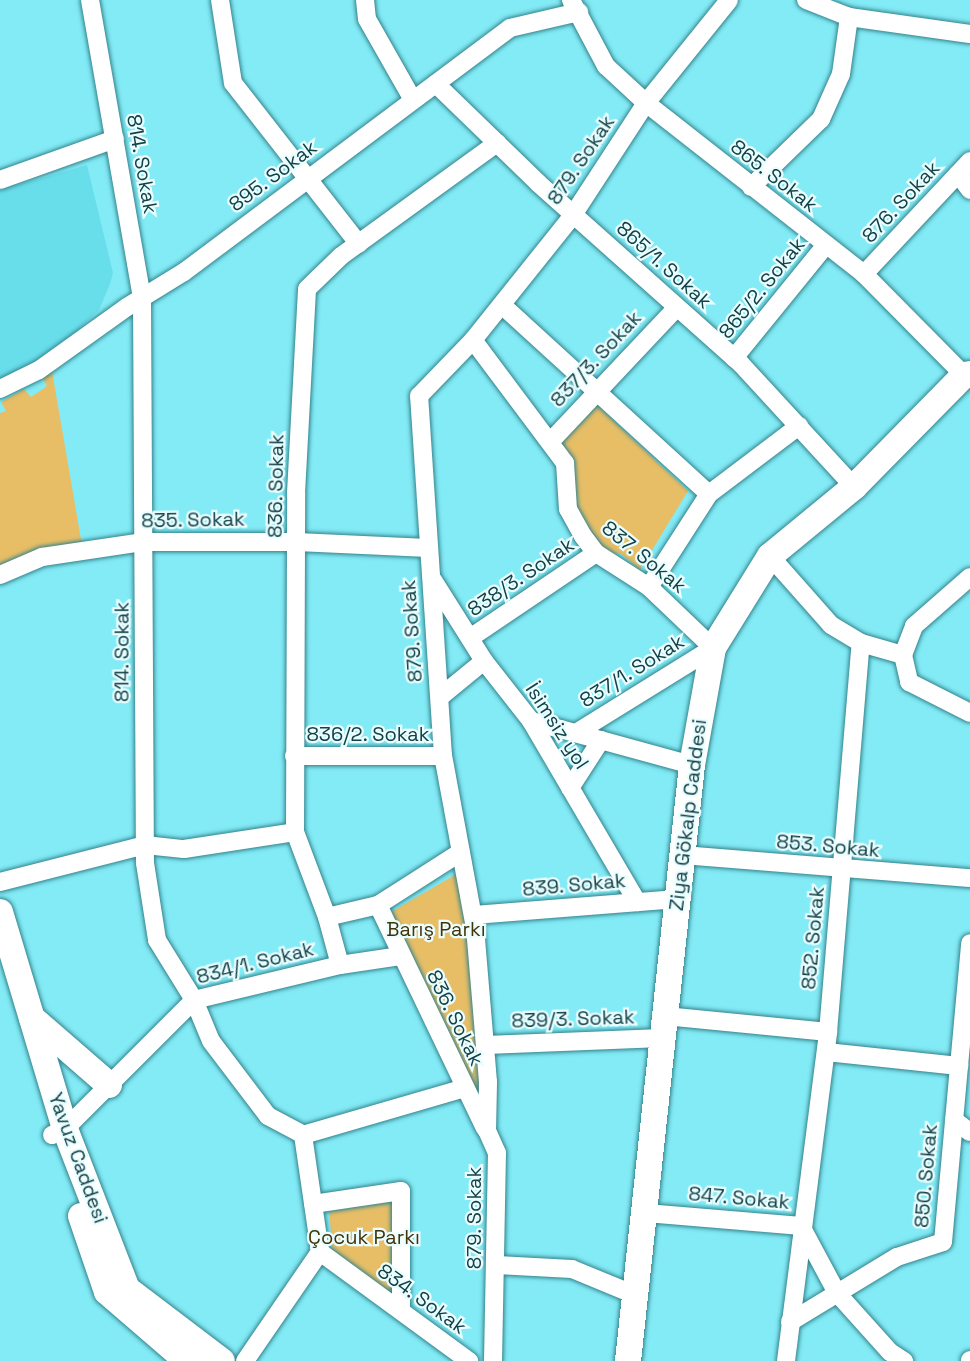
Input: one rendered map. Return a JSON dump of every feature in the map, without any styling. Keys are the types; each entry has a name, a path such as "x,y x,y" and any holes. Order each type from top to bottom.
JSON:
{"main road":[{"name":"Ziya Gökalp Caddesi","path":"628,1361 634,1295 646,1213 692,765 713,648 770,556 854,487 967,375"},
{"name":"Yavuz Caddesi","path":"0,912 32,1018 59,1132 107,1292 184,1360"},
{"name":"Yavuz Caddesi","path":"0,974 59,1132 127,1289 222,1361"},
{"path":"32,1018 109,1085"}],"street":[{"name":"814. Sokak","path":"90,0 142,298 145,845 157,940 194,1000 211,1041 267,1116 303,1135"},
{"path":"220,0 233,83 359,244"},
{"path":"365,0 367,20 413,100"},
{"name":"879. Sokak","path":"494,1361 497,1153 487,1131 486,1045 474,915 443,756 419,396 473,340 573,215 646,103 729,0"},
{"path":"806,0 849,17 970,34"},
{"name":"895. Sokak","path":"0,390 39,370 142,298 184,272 510,28 575,6"},
{"name":"865. Sokak","path":"575,6 606,66 646,103 825,246 864,274 967,375"},
{"path":"751,187 821,119 841,74 849,17"},
{"name":"865/1. Sokak","path":"436,84 573,215 734,358 854,487"},
{"path":"0,180 115,139"},
{"name":"836. Sokak","path":"340,965 327,917 295,832 296,493 307,289 341,256 496,143"},
{"path":"964,167 970,190"},
{"name":"876. Sokak","path":"864,274 964,167"},
{"name":"865/2. Sokak","path":"734,358 825,246"},
{"path":"502,305 597,388 709,494"},
{"name":"837/3. Sokak","path":"550,442 597,388 677,307"},
{"name":"837. Sokak","path":"473,340 564,464 568,509 596,553 649,587 713,648"},
{"path":"649,587 709,494 799,426"},
{"name":"835. Sokak","path":"0,574 42,556 144,542 297,542 428,549"},
{"name":"838/3. Sokak","path":"470,638 596,553"},
{"path":"770,556 831,625 861,643 903,655"},
{"path":"970,576 914,626 903,655 909,682 970,712"},
{"name":"İsimsiz yol","path":"431,578 484,661 531,721 637,902"},
{"name":"852. Sokak","path":"786,1361 801,1226 826,1052 861,643"},
{"name":"837/1. Sokak","path":"576,733 713,648"},
{"path":"440,697 484,661"},
{"path":"531,721 692,765"},
{"path":"570,788 601,740"},
{"name":"836/2. Sokak","path":"294,756 443,756"},
{"path":"0,882 145,845 184,849 295,832"},
{"path":"327,917 378,905 461,852"},
{"name":"853. Sokak","path":"682,855 841,870 970,878"},
{"name":"839. Sokak","path":"474,915 677,899"},
{"name":"836. Sokak","path":"378,905 400,956 487,1131"},
{"name":"850. Sokak","path":"790,1322 897,1257 943,1242 970,943"},
{"name":"834/1. Sokak","path":"59,1132 194,1000 340,965 400,956"},
{"name":"839/3. Sokak","path":"486,1045 664,1027 828,1032"},
{"path":"826,1052 959,1066"},
{"path":"245,1361 320,1252 303,1135 465,1088"},
{"path":"954,1120 970,1132"},
{"path":"313,1204 400,1191 401,1311"},
{"name":"847. Sokak","path":"646,1213 801,1226 837,1293 890,1352 904,1361"},
{"name":"834. Sokak","path":"320,1252 469,1361"},
{"path":"497,1265 572,1269 634,1295"}],"shaded area":[{"path":"87,165 113,273 110,284 99,310 72,335 17,373 0,380 0,190"}],"green space":[{"path":"52,371 82,545 0,567 0,413 6,411 1,402 24,389 31,397 47,386 42,377"},
{"path":"595,403 688,491 640,570 621,554 598,550 575,514 559,444"},
{"name":"Barış Parkı","path":"458,873 470,914 481,1111 391,912"},
{"name":"Çocuk Parkı","path":"396,1201 393,1294 333,1255 329,1211"}]}
